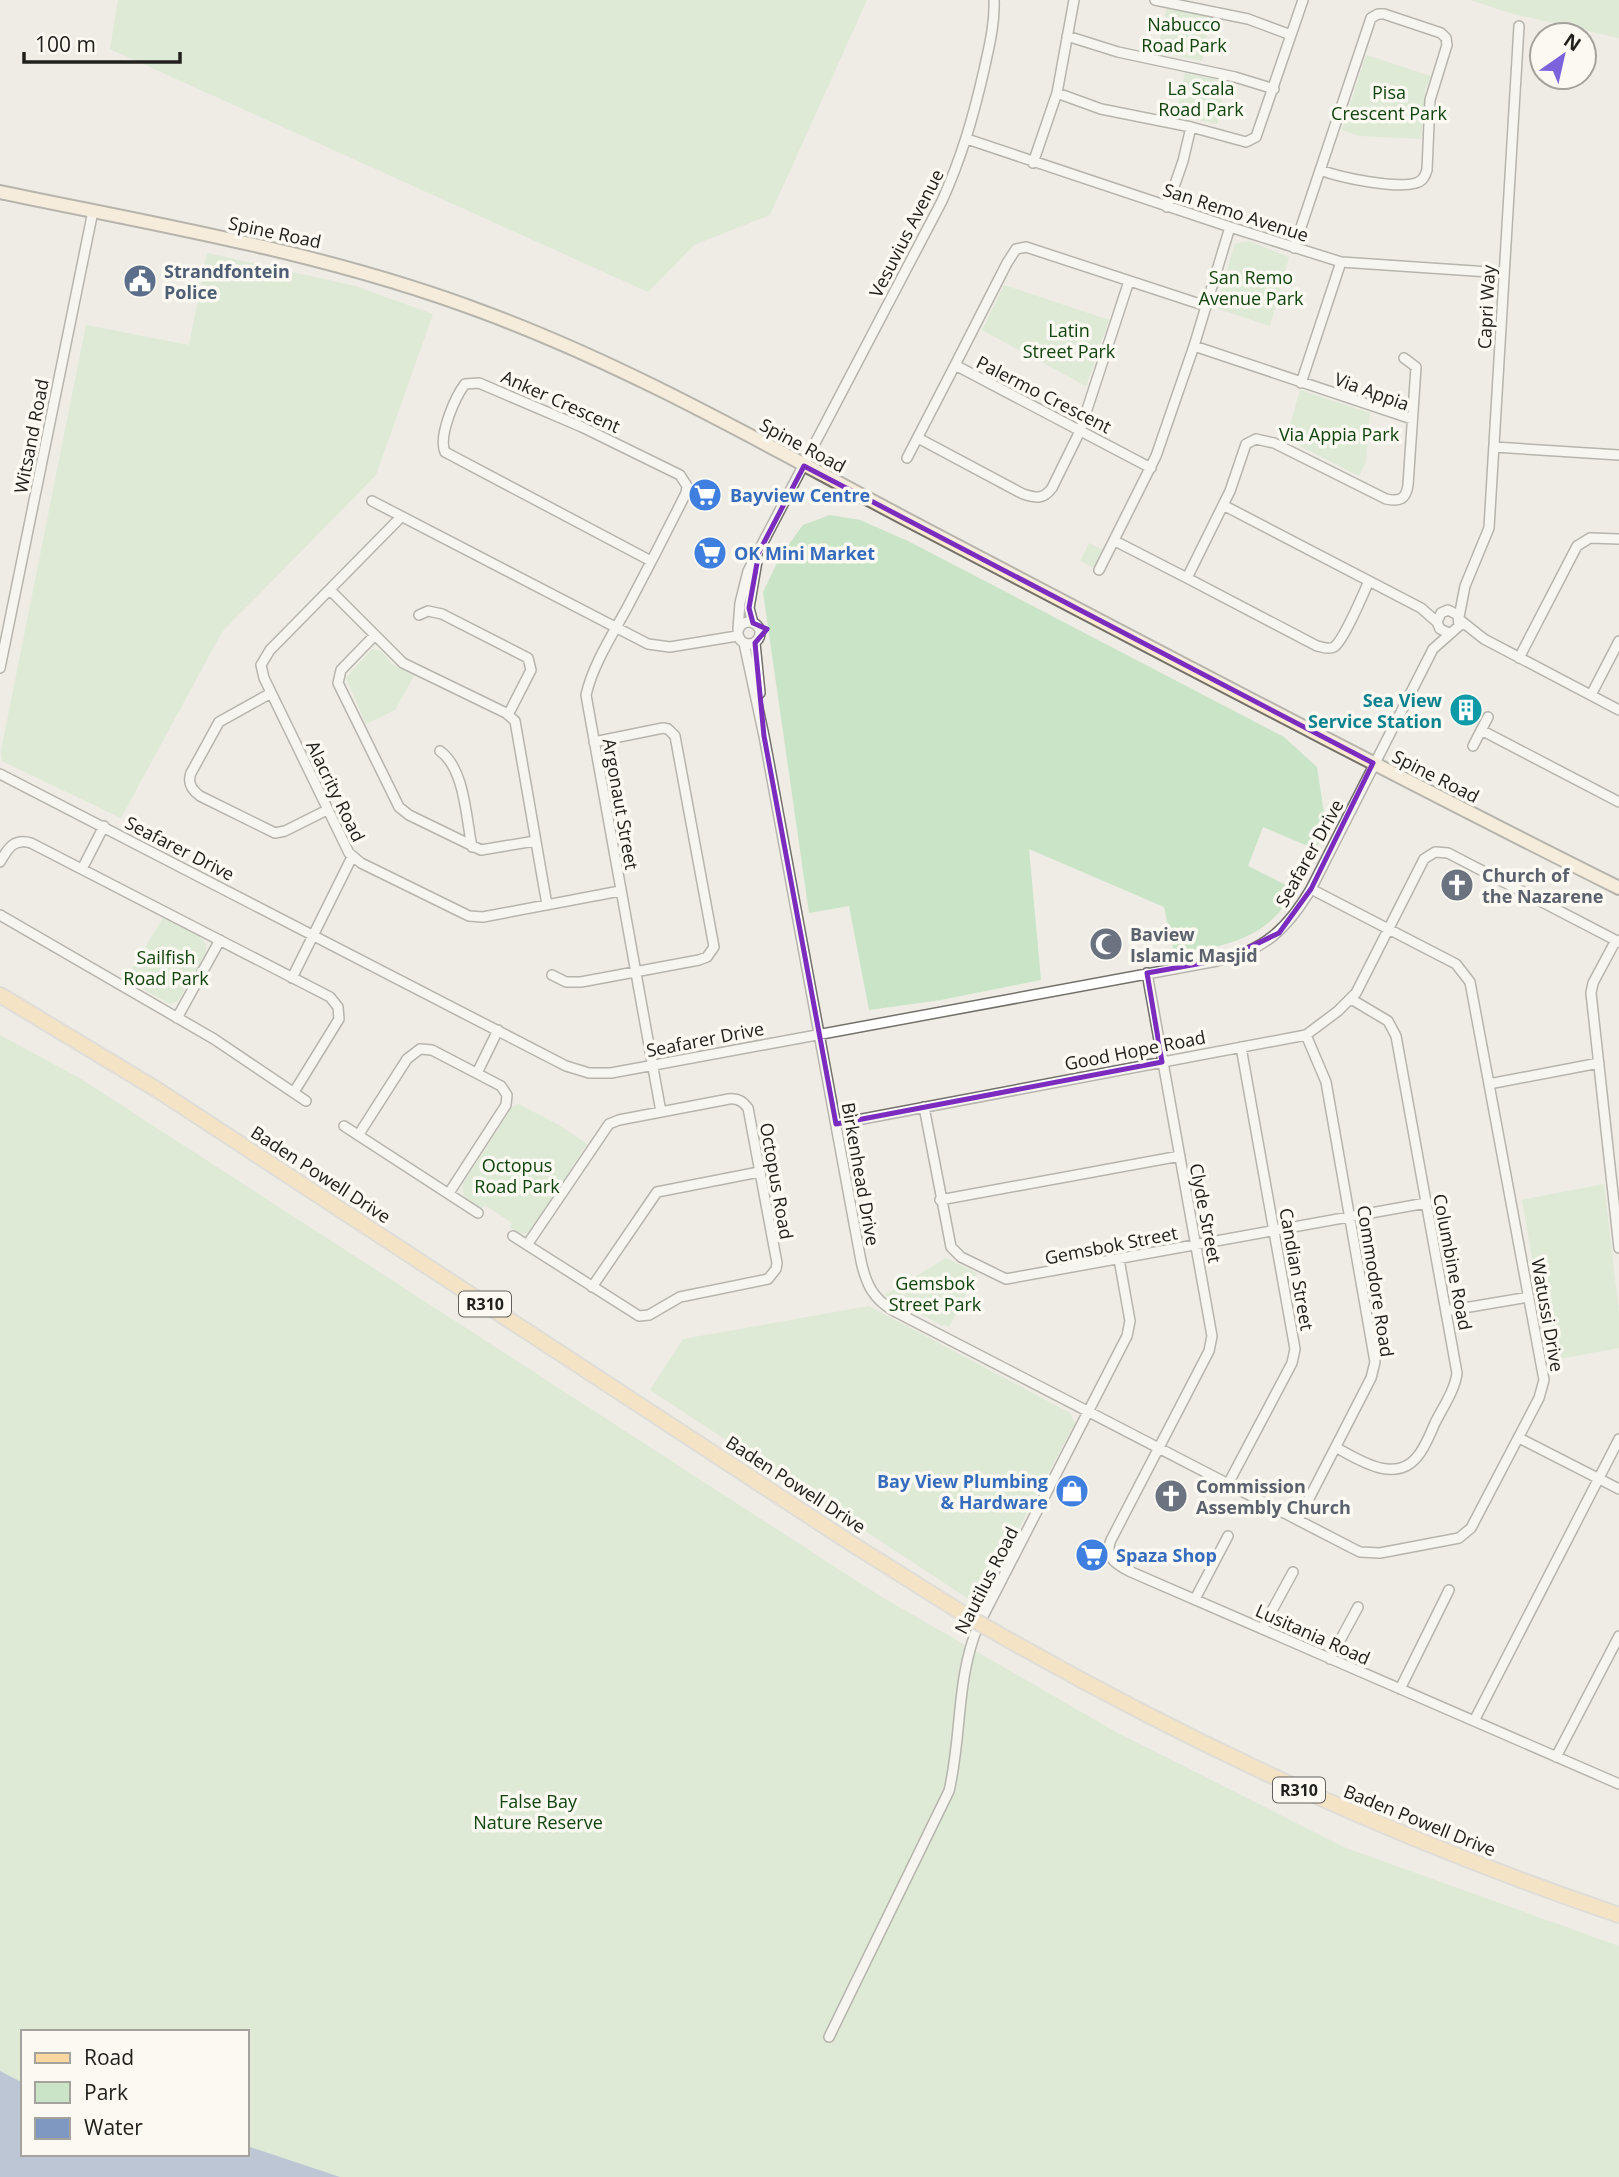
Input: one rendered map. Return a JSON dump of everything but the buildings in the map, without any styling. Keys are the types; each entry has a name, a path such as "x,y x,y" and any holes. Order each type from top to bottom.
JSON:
{"main road":[{"name":"Spine Road","path":"0,192 326,261 417,288 483,312 620,369 1373,763 1619,888"},
{"name":"Baden Powell Drive","path":"0,995 147,1083 839,1535 993,1631 1161,1724 1319,1799 1465,1860 1619,1915"}],"street":[{"name":"Vesuvius Avenue","path":"804,466 942,201 961,158 992,34 994,0"},
{"path":"1033,163 1057,93 1074,0"},
{"path":"1155,0 1248,19 1292,35"},
{"path":"1057,93 1101,109 1252,141 1259,134 1303,0"},
{"path":"1294,248 1371,18 1384,14 1441,33 1446,38 1447,45 1430,100 1427,170 1423,179 1414,183 1384,183 1352,180 1321,170"},
{"name":"Capri Way","path":"1459,618 1465,586 1489,528 1519,26"},
{"path":"1067,36 1118,52 1235,76 1274,89"},
{"path":"1167,207 1183,161 1191,127"},
{"name":"San Remo Avenue","path":"967,139 1033,163 1341,262 1504,273"},
{"name":"Witsand Road","path":"0,668 93,211"},
{"path":"1099,570 1151,468 1194,346 1230,227"},
{"name":"Palermo Crescent","path":"1151,468 956,365 1007,263 1020,248 1026,247 1206,306"},
{"path":"1301,383 1341,262"},
{"path":"918,438 1036,498 1045,495 1052,488 1080,431 1129,281"},
{"name":"Via Appia","path":"1194,346 1412,419 1407,493 1399,500 1387,499 1294,451 1255,439 1243,450 1223,505"},
{"path":"1404,358 1416,367 1412,419"},
{"path":"907,458 956,365"},
{"name":"Anker Crescent","path":"480,383 614,442 680,475 687,486 686,493 651,561 445,452 442,439 458,394 465,384 480,383"},
{"path":"1494,447 1619,455"},
{"name":"Birkenhead Drive","path":"804,466 748,571 743,588 740,636 764,736 864,1277 874,1296 891,1310 1160,1448"},
{"path":"372,501 659,648 740,636 755,643 760,631 753,623 743,624 740,636"},
{"path":"1187,578 1223,505 1440,618"},
{"name":"Alacrity Road","path":"401,517 265,655 261,671 352,857 469,916 483,917 620,891"},
{"path":"1519,658 1577,546 1590,538 1619,539"},
{"path":"1115,541 1317,646 1328,648 1336,645 1343,635 1369,581"},
{"name":"Birkenhead Drive","path":"753,623 749,608 759,552"},
{"name":"Argonaut Street","path":"651,561 616,628 586,695 661,1112"},
{"name":"Capri Way","path":"1373,763 1433,649 1440,618 1465,586"},
{"path":"330,590 403,663 508,715 516,725 547,905"},
{"path":"419,615 428,611 442,614 528,658 531,670 508,715"},
{"path":"1440,618 1452,611 1476,635 1619,710"},
{"path":"1440,618 1442,631 1476,635"},
{"path":"1452,632 1459,626 1459,618"},
{"name":"Capri Way","path":"1433,649 1452,632"},
{"path":"375,635 341,670 338,683 399,807 409,815 472,847 489,850 535,841"},
{"path":"1591,695 1619,641"},
{"name":"Birkenhead Drive","path":"755,643 764,736"},
{"path":"271,693 219,722 189,777 191,788 200,796 275,834 327,810"},
{"path":"1473,746 1488,716"},
{"path":"552,975 566,982 581,982 699,960 711,953 714,943 675,736 663,728 594,741"},
{"path":"1482,730 1618,798"},
{"path":"440,751 448,757 458,773 472,847"},
{"name":"Seafarer Drive","path":"0,774 566,1066 589,1073 611,1073 1225,959 1257,947 1279,933 1311,889 1373,763"},
{"path":"82,869 104,826"},
{"path":"0,862 9,847 23,841 330,997 335,1001 340,1013 337,1025 294,1092"},
{"name":"Good Hope Road","path":"836,1124 1306,1035 1351,999 1424,859 1435,852 1448,853 1617,941"},
{"path":"292,978 352,857"},
{"name":"Watussi Drive","path":"1160,1448 1360,1552 1371,1553 1459,1538 1476,1520 1539,1398 1544,1380 1475,1003 1467,976 1456,964 1311,889"},
{"path":"0,915 177,1018 306,1101"},
{"path":"177,1018 220,940"},
{"path":"1617,941 1593,983 1591,993 1619,1248"},
{"name":"Clyde Street","path":"1147,973 1212,1336 1209,1351 1160,1448"},
{"name":"Columbine Road","path":"1336,1448 1381,1469 1406,1466 1417,1458 1457,1378 1393,1028 1383,1017 1351,999"},
{"path":"477,1073 498,1030"},
{"name":"Commodore Road","path":"1298,1520 1371,1378 1375,1362 1326,1082 1306,1035"},
{"name":"Candian Street","path":"1228,1484 1294,1355 1294,1342 1241,1047"},
{"path":"359,1134 407,1059 420,1049 432,1050 501,1086 508,1101 449,1193"},
{"path":"1489,1084 1599,1063"},
{"name":"Octopus Road","path":"513,1236 634,1314 644,1316 680,1297 768,1279 777,1263 748,1108 743,1101 729,1099 608,1124 527,1245"},
{"name":"Gemsbok Street","path":"924,1107 948,1238 954,1252 997,1277 1015,1279 1426,1203"},
{"path":"344,1126 478,1213"},
{"path":"940,1199 1180,1156"},
{"path":"592,1287 657,1192 759,1172"},
{"name":"Nautilus Road","path":"829,2037 949,1791 964,1674 972,1641 1089,1413 1129,1328 1119,1259"},
{"path":"1446,1311 1529,1297"},
{"path":"1519,1438 1619,1489"},
{"path":"1474,1721 1619,1439"},
{"name":"Lusitania Road","path":"1160,1448 1108,1546 1109,1555 1122,1567 1619,1784"},
{"path":"1195,1599 1228,1536"},
{"path":"1262,1629 1293,1573"},
{"path":"1401,1689 1449,1590"},
{"path":"1330,1659 1358,1606"},
{"path":"1556,1757 1619,1636"}],"highlighted area":[{"path":"804,466 1373,763 1311,889 1279,933 1225,959 1147,973 1162,1062 836,1124 764,736 755,643 767,629 753,623 749,608 759,552"}],"green space":[{"path":"118,0 867,0 770,215 694,245 648,292 110,49"},
{"path":"1471,0 1619,0 1619,38 1598,33 1598,21 1545,21"},
{"name":"Nabucco Road Park","path":"1167,7 1211,17 1202,61 1157,52"},
{"name":"Pisa Crescent Park","path":"1366,55 1431,76 1425,91 1421,139 1360,136 1342,130"},
{"name":"La Scala Road Park","path":"1185,72 1226,82 1217,124 1176,115"},
{"name":"San Remo Avenue Park","path":"1249,241 1289,257 1270,326 1216,308 1234,246"},
{"path":"207,253 355,286 433,314 376,475 222,632 121,818 2,761 1,751 86,325 189,345"},
{"name":"Latin Street Park","path":"1004,285 1109,320 1086,386 982,330"},
{"name":"Via Appia Park","path":"1300,390 1370,413 1366,462 1359,476 1286,439"},
{"path":"830,515 860,520 908,541 1284,737 1317,767 1324,813 1322,837 1315,849 1263,827 1248,866 1294,889 1273,919 1244,937 1228,943 1174,953 1164,907 1029,849 1041,980 941,1000 869,1010 849,906 809,913 763,592 781,555 803,525"},
{"path":"1089,543 1103,550 1094,568 1080,561"},
{"path":"372,649 381,651 392,664 414,676 395,710 366,724 346,678"},
{"name":"Sailfish Road Park","path":"163,918 200,937 206,944 206,953 178,1001 170,1004 126,979"},
{"name":"False Bay Nature Reserve","path":"0,1035 81,1079 880,1596 1116,1732 1346,1848 1619,1946 1619,2177 208,2177 248,2156 248,2030 21,2030 21,2118 0,2115"},
{"name":"Octopus Road Park","path":"518,1104 559,1125 587,1144 530,1232 524,1234 510,1227 512,1223 485,1205 482,1208 463,1193 463,1184 512,1107"},
{"path":"1604,1184 1619,1313 1619,1348 1558,1359 1557,1353 1549,1355 1522,1200"},
{"name":"Gemsbok Street Park","path":"946,1258 977,1273 949,1327 885,1295"},
{"path":"869,1306 1070,1413 1075,1423 978,1605 650,1390 683,1339"}],"water":[{"path":"0,2071 21,2082 21,2156 248,2156 248,2146 340,2177 0,2177"}],"place":[{"name":"Strandfontein Police","path":"140,281"},
{"name":"Bayview Centre","path":"705,495"},
{"name":"OK Mini Market","path":"710,553"},
{"name":"Sea View Service Station","path":"1466,710"},
{"name":"Church of the Nazarene","path":"1457,885"},
{"name":"Baview Islamic Masjid","path":"1106,944"},
{"name":"Bay View Plumbing & Hardware","path":"1072,1491"},
{"name":"Commission Assembly Church","path":"1171,1496"},
{"name":"Spaza Shop","path":"1092,1555"}]}
